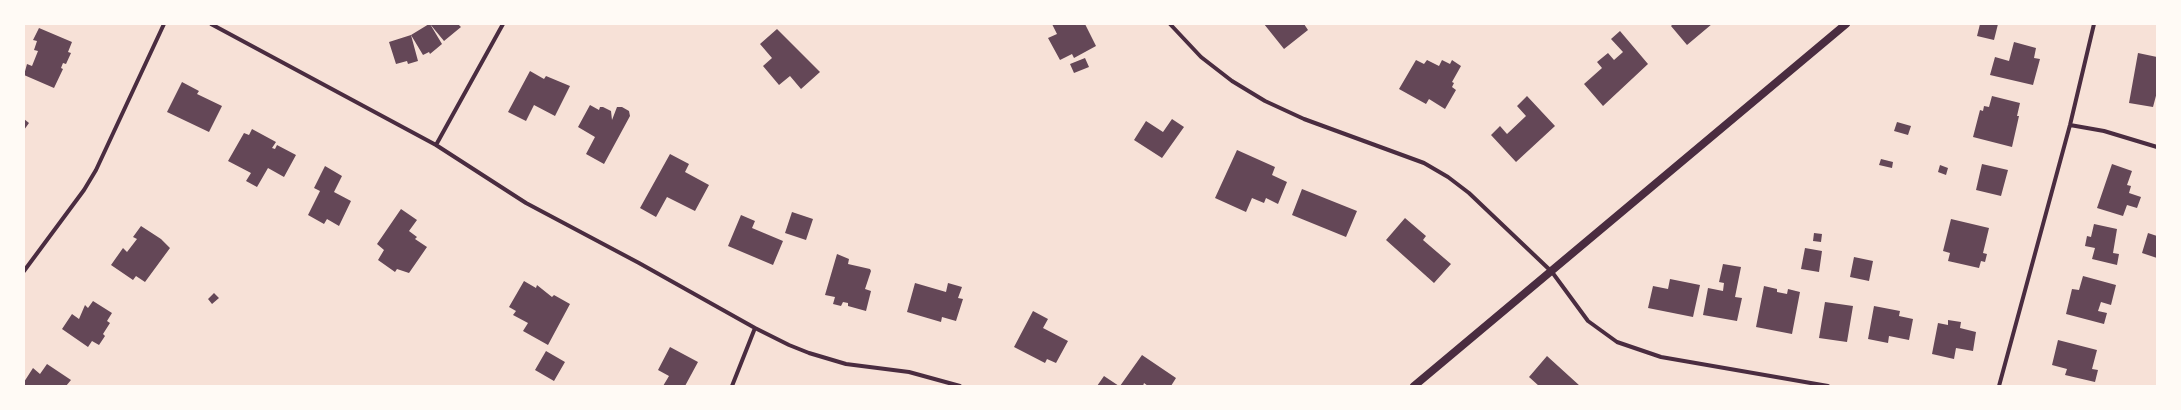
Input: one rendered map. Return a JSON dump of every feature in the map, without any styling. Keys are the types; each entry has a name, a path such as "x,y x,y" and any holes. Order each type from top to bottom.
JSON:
{"main road":[{"path":"1414,386 1552,272 1846,24"}],"street":[{"path":"24,271 84,190 96,170 164,24"},
{"path":"211,24 436,145 526,203 755,328 809,353 839,362 909,372 960,386"},
{"path":"436,145 503,24"},
{"path":"1170,24 1201,57 1232,80 1265,101 1304,119 1424,163 1448,177 1469,193 1552,272 1588,321 1617,342 1661,357 1828,386"},
{"path":"1999,386 2070,125 2094,24"},
{"path":"2070,125 2104,131 2157,147"},
{"path":"732,386 755,328"}],"building":[{"path":"429,24 442,44 430,54 429,52 423,55 411,35"},
{"path":"430,24 458,24 461,27 444,41"},
{"path":"1052,24 1085,24 1096,46 1074,58 1072,54 1060,60 1048,38 1057,34"},
{"path":"1264,24 1304,24 1308,30 1284,49"},
{"path":"1673,24 1712,24 1687,45 1671,26"},
{"path":"1980,24 1998,24 1994,40 1977,36"},
{"path":"39,28 72,42 68,52 71,53 66,64 63,63 61,68 63,69 54,88 24,75 27,64 32,66 38,51 34,50 37,41 33,40"},
{"path":"777,29 820,72 801,89 790,76 779,85 763,66 772,58 760,44"},
{"path":"1620,31 1648,64 1603,106 1584,84 1602,68 1597,62 1608,53 1614,60 1623,52 1611,39"},
{"path":"411,35 418,61 408,64 407,61 396,64 389,42"},
{"path":"2014,42 2036,48 2034,58 2040,59 2033,85 1990,75 1995,57 2009,61"},
{"path":"2138,53 2157,57 2157,92 2153,107 2129,103"},
{"path":"1085,58 1089,67 1074,73 1070,64"},
{"path":"1416,60 1424,64 1427,60 1439,66 1442,60 1450,64 1452,60 1461,66 1452,82 1454,83 1452,87 1456,90 1445,109 1429,99 1426,104 1399,89"},
{"path":"530,71 544,79 546,76 570,86 555,116 534,105 526,121 508,112"},
{"path":"182,82 199,91 197,94 222,106 209,132 167,112"},
{"path":"1527,96 1555,126 1516,162 1491,135 1500,126 1507,134 1526,116 1517,106"},
{"path":"1992,96 2020,103 2017,116 2019,116 2012,147 1973,137 1980,110 1983,111 1984,106 1989,107"},
{"path":"590,105 599,110 600,107 603,107 611,111 612,120 617,107 622,107 629,111 630,116 604,164 586,154 595,137 578,127"},
{"path":"24,119 29,123 24,130"},
{"path":"1172,119 1184,127 1162,158 1134,140 1146,121 1163,132"},
{"path":"1897,122 1911,126 1908,135 1894,131"},
{"path":"252,129 276,142 272,148 275,149 277,145 296,155 284,177 268,168 257,187 246,181 251,173 228,161 244,133 249,135"},
{"path":"1237,150 1275,167 1272,175 1287,182 1278,204 1266,198 1264,203 1252,198 1246,212 1215,198"},
{"path":"670,154 689,164 685,172 709,185 695,211 667,197 656,217 640,208"},
{"path":"1881,159 1893,162 1892,168 1879,165"},
{"path":"1982,164 2008,170 2001,196 1976,190"},
{"path":"2112,164 2132,171 2127,185 2131,186 2129,193 2141,197 2137,208 2127,205 2123,216 2097,208"},
{"path":"1940,165 1948,168 1946,175 1938,172"},
{"path":"325,166 342,176 334,192 351,201 339,226 327,219 324,224 308,215 320,191 314,188"},
{"path":"1302,189 1357,211 1346,237 1292,215"},
{"path":"401,209 417,220 409,231 417,237 415,239 427,247 409,273 397,269 395,272 378,260 384,250 377,244"},
{"path":"792,212 813,219 806,240 785,233"},
{"path":"741,215 755,221 752,228 783,241 773,265 728,246"},
{"path":"1405,218 1426,236 1423,240 1451,264 1434,283 1386,240"},
{"path":"1951,219 1989,228 1983,253 1987,254 1985,262 1981,261 1979,268 1948,261 1950,253 1943,251"},
{"path":"2094,224 2117,229 2113,253 2119,254 2117,265 2092,259 2095,248 2085,246 2087,236 2091,237"},
{"path":"141,226 161,239 170,248 145,282 136,276 133,280 111,265 123,248 127,252 137,239 133,237"},
{"path":"1814,233 1822,234 1821,242 1813,241"},
{"path":"2148,233 2157,236 2157,258 2142,253"},
{"path":"1805,248 1822,251 1819,272 1801,269"},
{"path":"837,254 849,259 848,264 870,269 871,271 865,289 871,291 866,311 848,306 848,303 843,302 841,306 833,304 835,297 825,295"},
{"path":"1854,257 1873,261 1869,281 1850,277"},
{"path":"1723,264 1741,267 1735,297 1742,298 1737,321 1703,315 1708,288 1723,291 1724,283 1719,282"},
{"path":"2083,276 2116,285 2111,305 2101,302 2098,311 2107,313 2104,324 2066,314 2072,289 2079,290"},
{"path":"1670,279 1700,285 1693,317 1648,308 1653,286 1668,289"},
{"path":"524,281 536,288 537,285 552,297 554,295 570,304 548,345 523,331 528,323 513,315 516,311 509,307"},
{"path":"915,283 946,292 948,283 962,287 958,298 963,299 956,321 942,317 941,322 907,312"},
{"path":"1764,286 1777,289 1777,292 1787,294 1788,289 1800,292 1792,334 1756,327"},
{"path":"214,293 219,298 212,304 208,299"},
{"path":"93,301 112,313 107,321 110,323 103,334 105,336 99,345 92,341 88,347 62,329 72,314 79,319 85,305 88,308"},
{"path":"1825,302 1853,306 1847,342 1819,338"},
{"path":"1874,306 1900,311 1899,316 1913,319 1909,340 1889,336 1888,343 1868,339"},
{"path":"1033,311 1048,319 1043,328 1068,341 1056,363 1047,359 1045,363 1014,347"},
{"path":"1948,320 1961,322 1960,328 1976,332 1973,351 1956,348 1954,359 1932,354 1938,323 1948,325"},
{"path":"2058,340 2097,350 2092,369 2098,370 2095,382 2065,375 2067,369 2052,365"},
{"path":"670,347 698,362 685,386 663,386 669,376 658,370"},
{"path":"546,351 565,362 554,381 535,370"},
{"path":"1142,355 1176,378 1171,386 1148,386 1144,383 1143,386 1120,386"},
{"path":"1547,356 1580,386 1539,386 1529,377"},
{"path":"47,364 71,380 66,386 24,386 24,382 33,368 40,374"},
{"path":"1104,376 1119,386 1097,386"}]}
